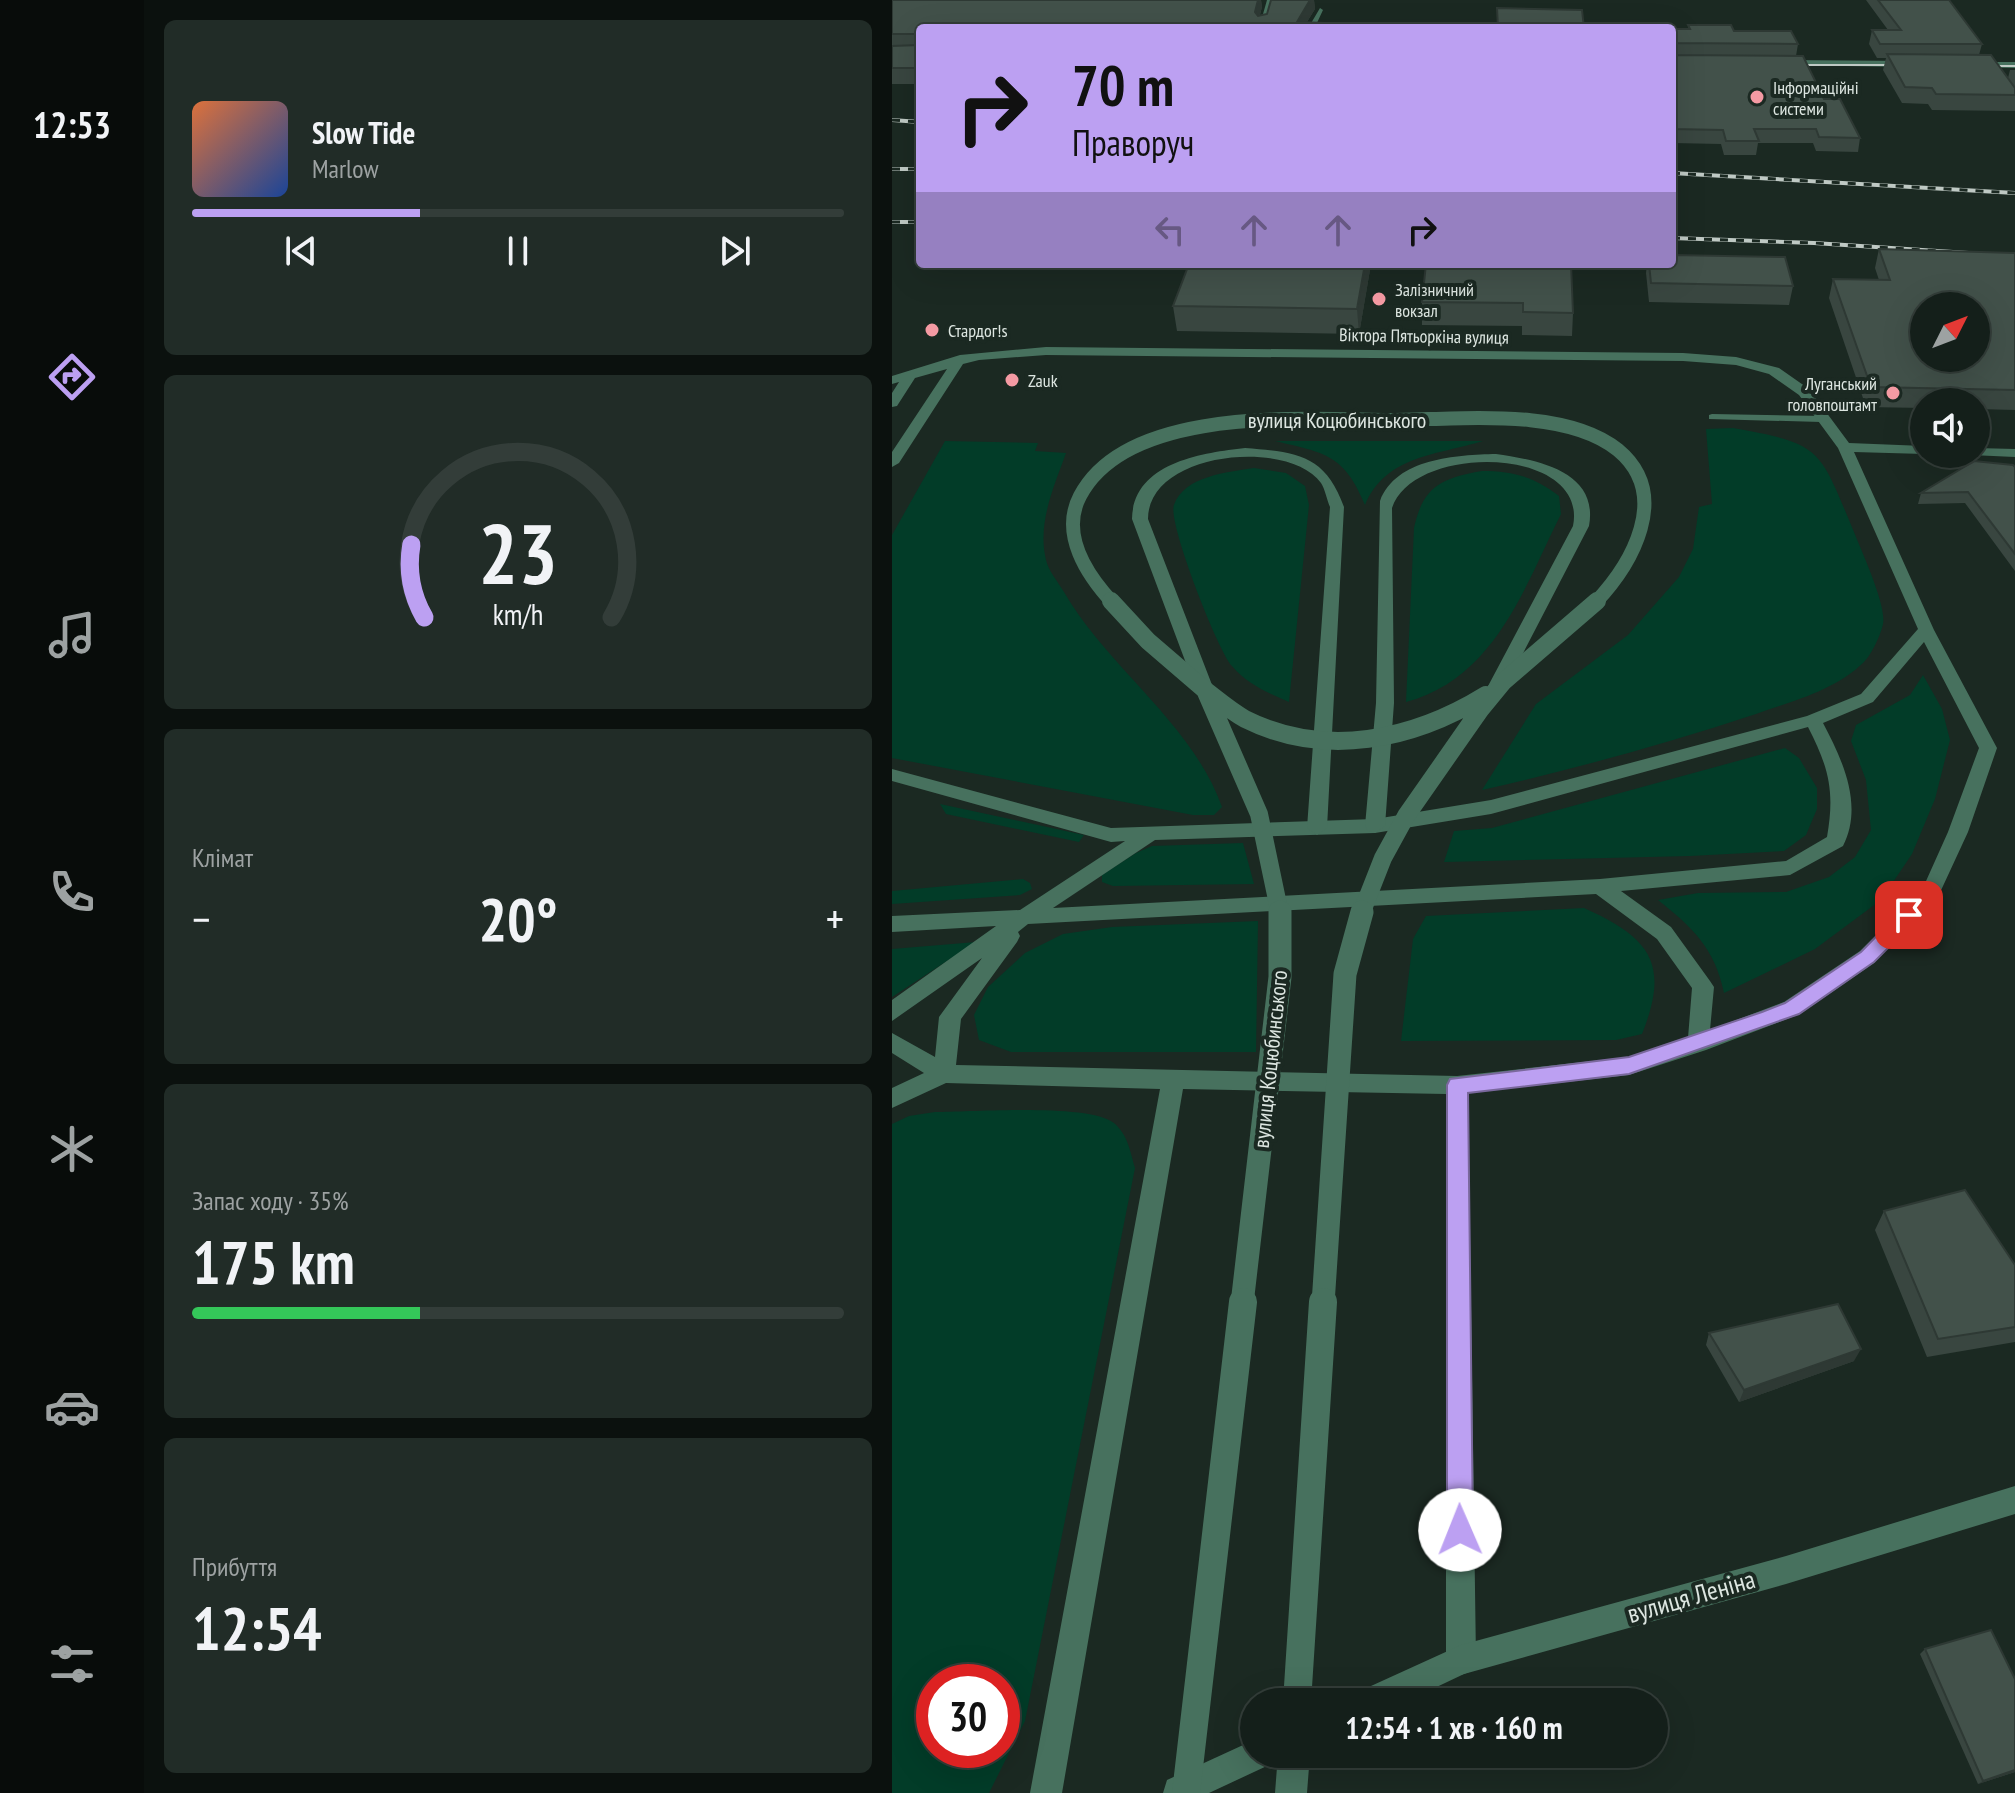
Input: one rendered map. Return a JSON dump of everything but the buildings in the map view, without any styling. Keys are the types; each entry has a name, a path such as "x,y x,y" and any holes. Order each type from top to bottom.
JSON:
{"street":[{"path":"1767,63 1926,64"},
{"path":"1957,64 2015,65"},
{"name":"Віктора Пятьоркіна вулиця","path":"892,380 960,359 1079,350 1683,357 1736,361 1774,371 1804,392 1821,419 1845,447 1926,630 1988,748 1958,832 1930,894 1867,957 1792,1008 1698,1044 1629,1066 1457,1085 944,1074"},
{"path":"892,463 960,359"},
{"path":"892,372 912,372"},
{"path":"892,403 912,372"},
{"name":"вулиця Коцюбинського","path":"1186,1793 1280,977 1280,914 1259,814 1205,690 1130,624 1098,587 1074,543 1072,511 1087,482 1116,458 1156,438 1201,426 1250,419 1520,420 1556,424 1602,440 1634,465 1642,486 1645,514 1635,546 1610,589 1496,688 1419,797 1384,856 1359,916 1345,974 1298,1688"},
{"path":"1845,447 1910,449"},
{"path":"1317,828 1337,507 1336,491 1326,476 1308,464 1284,456 1255,452 1226,453 1197,459 1172,470 1153,484 1142,500 1140,519 1205,690 1245,718 1277,732 1352,741 1403,736 1440,723 1496,688 1581,526 1584,508 1577,492 1563,479 1530,464 1490,457 1459,458 1431,465 1408,476 1392,491 1385,508 1385,703 1375,826"},
{"path":"1990,452 2015,453"},
{"path":"892,775 1111,835 1375,826 1491,807 1813,720 1867,698 1926,630"},
{"path":"892,924 1600,886 1790,868 1836,841 1843,803 1839,770 1813,720"},
{"path":"892,1012 1025,916 1152,833"},
{"path":"1600,886 1664,933 1703,987 1698,1044"},
{"path":"944,1074 950,1017 1025,916"},
{"path":"892,1042 944,1074"},
{"path":"892,1098 944,1074"},
{"path":"1046,1793 1173,1081"},
{"path":"1457,1085 1461,1660"},
{"name":"вулиця Леніна","path":"1401,1688 1461,1660 1786,1570 2015,1500"},
{"path":"1174,1793 1240,1762"},
{"path":"1291,1793 1293,1768"}],"lane":[{"path":"1263,24 1270,0"},
{"path":"1313,24 1320,10"},
{"path":"1712,417 1821,419"}],"green space":[{"path":"1733,428 1785,439 1802,446 1824,467 1862,551 1881,605 1882,628 1867,658 1841,680 1785,704 1654,746 1482,790 1536,704 1628,635 1679,577 1693,549 1699,507 1712,504 1706,429"},
{"path":"945,441 1038,443 1035,451 1066,453 1045,519 1047,564 1082,620 1191,749 1222,807 1214,815 1193,815 892,758 892,535"},
{"path":"1275,441 1483,441 1431,454 1400,466 1374,488 1365,505 1349,475 1331,458"},
{"path":"1254,468 1286,473 1305,486 1309,505 1289,702 1251,683 1225,655 1195,586 1174,516 1174,505 1179,495 1197,482"},
{"path":"1482,471 1514,474 1541,484 1559,496 1561,514 1519,600 1484,651 1463,673 1437,690 1406,702 1414,528 1418,514 1436,486"},
{"path":"1923,675 1942,709 1950,740 1935,799 1912,854 1881,900 1815,949 1724,993 1708,951 1681,920 1658,900 1698,893 1786,892 1829,877 1855,857 1871,830 1866,780 1851,741 1856,725 1910,695"},
{"path":"1785,748 1799,758 1817,788 1817,809 1806,835 1784,851 1444,862 1454,831 1492,828"},
{"path":"940,804 1084,835 1079,842 946,814"},
{"path":"1243,843 1254,884 1113,886 1102,882 1102,875 1152,846"},
{"path":"1023,879 1030,883 1032,889 1020,895 892,904 892,891"},
{"path":"1584,908 1625,930 1649,956 1654,971 1654,989 1642,1034 1616,1040 1401,1041 1413,939 1426,916"},
{"path":"1258,921 1256,1052 1011,1052 979,1040 974,1015 988,987 1025,953 1063,934 1112,927"},
{"path":"976,942 892,997 892,949"},
{"path":"1029,1110 1081,1113 1114,1123 1128,1144 1135,1168 1025,1721 1020,1731 1020,1664 916,1664 916,1768 1002,1768 989,1793 892,1793 892,1124 909,1116 935,1112"}],"tram line":[{"path":"1784,65 1908,65"},
{"path":"1976,66 2015,66"}],"railway":[{"path":"892,120 916,122"},
{"path":"892,169 916,169"},
{"path":"1676,173 2015,193"},
{"path":"892,222 916,222"},
{"path":"1676,238 1814,243 2015,256"}],"place":[{"name":"Інформаційні системи","path":"1757,97"},
{"name":"Залізничний вокзал","path":"1379,299"},
{"name":"Стардог!s","path":"932,330"},
{"name":"Zauk","path":"1012,380"},
{"name":"Луганський головпоштамт","path":"1893,393"}],"route":[{"path":"1460,1530 1457,1085 1629,1066 1698,1044 1792,1008 1867,957 1909,915"}]}
